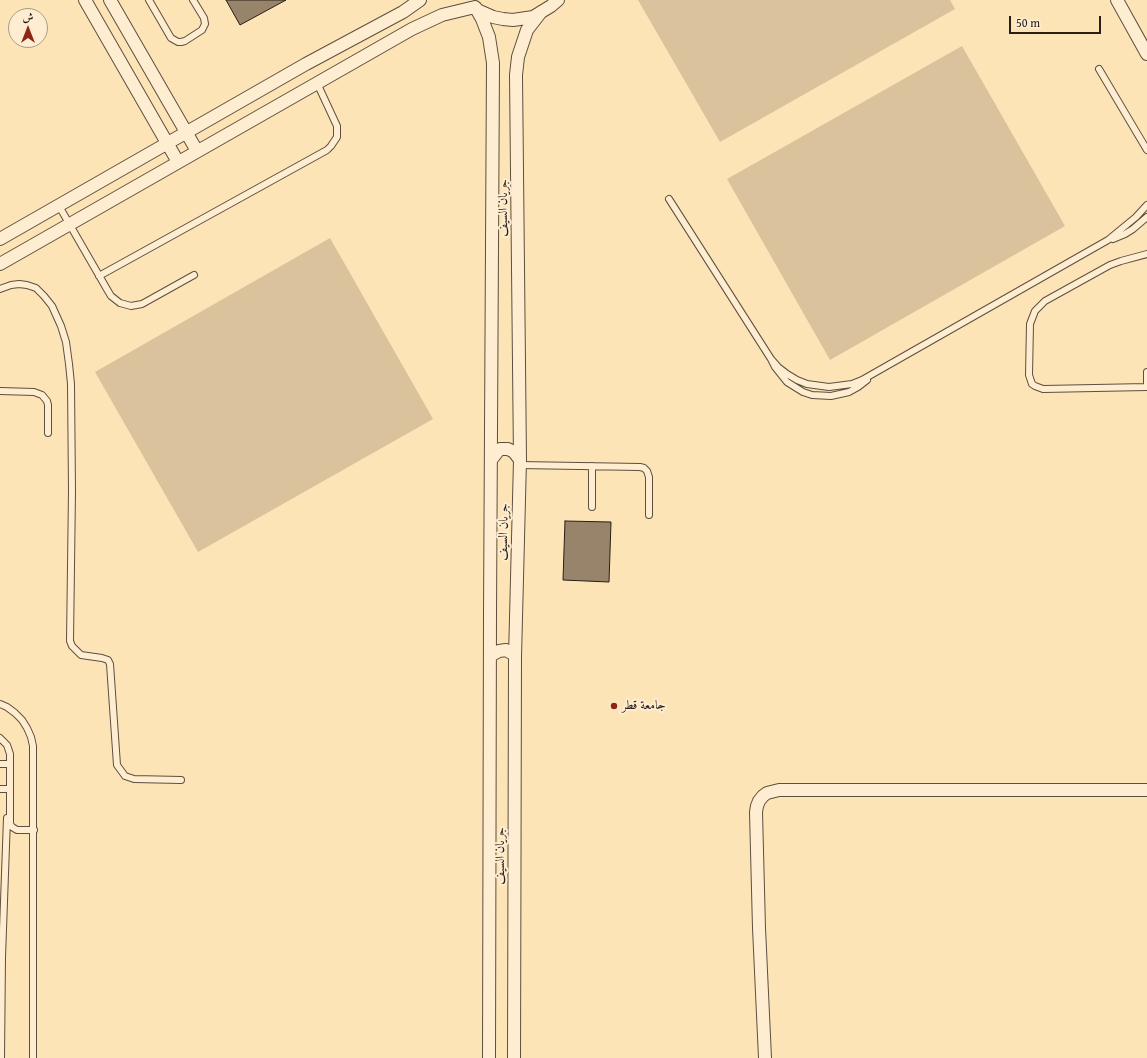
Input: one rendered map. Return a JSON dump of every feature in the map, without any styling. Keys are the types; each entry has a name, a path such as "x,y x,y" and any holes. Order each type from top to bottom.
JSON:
{"street":[{"path":"85,0 178,162"},
{"path":"110,0 197,151"},
{"path":"0,239 306,64 403,12 420,0"},
{"path":"0,264 427,21 473,6 503,19 513,20 533,17 558,0"},
{"path":"1117,0 1147,54"},
{"name":"جريان السيف","path":"473,6 482,19 489,37 493,63 489,1058"},
{"name":"جريان السيف","path":"514,1058 515,657 520,463 516,75 518,57 527,30 541,12"},
{"path":"306,64 317,83"},
{"path":"491,460 500,450 508,449 514,452 520,463"},
{"path":"490,656 499,651 506,650 515,657"},
{"path":"765,1058 756,812 759,801 767,793 787,790 1147,790"}],"lane":[{"path":"149,0 172,38 178,42 185,41 202,30 205,24 204,18 193,0"},
{"path":"1099,69 1147,150"},
{"path":"99,276 320,154 331,146 337,137 337,126 317,83"},
{"path":"669,199 771,359 775,368 787,382 803,392 812,395 831,396 850,392 858,388 872,375"},
{"path":"771,359 778,367 797,380 807,384 830,387 852,384 872,375 1108,240 1136,217 1147,205"},
{"path":"59,206 99,276 115,300 120,303 131,306 142,304 194,275"},
{"path":"1108,240 1121,236 1133,229 1147,217"},
{"path":"1147,254 1110,265 1045,301 1035,311 1030,324 1029,375 1032,384 1042,389 1147,388 1147,372"},
{"path":"0,289 19,284 27,284 36,288 52,306 66,342 71,384 72,499 70,641 72,646 81,655 102,658 108,660 110,664 117,765 125,776 134,779 181,780"},
{"path":"0,391 34,392 42,395 47,401 48,405 48,433"},
{"path":"520,463 640,467 647,471 649,477 649,515"},
{"path":"592,466 592,507"},
{"path":"0,704 7,707 19,716 27,728 34,746 33,1058"},
{"path":"0,738 7,745 10,754 10,789 2,871 1,1058"},
{"path":"0,764 10,764"},
{"path":"0,789 10,789"},
{"path":"0,818 8,818"},
{"path":"8,818 14,829 34,830"}],"shaded area":[{"path":"638,0 950,0 955,9 720,142"},
{"path":"962,46 1065,226 830,360 727,179"},
{"path":"330,238 433,419 198,552 95,372"}],"building":[{"path":"226,0 286,0 240,25"},
{"path":"565,521 611,522 609,582 563,580"}],"place":[{"name":"جامعة قطر","path":"614,706"}]}
